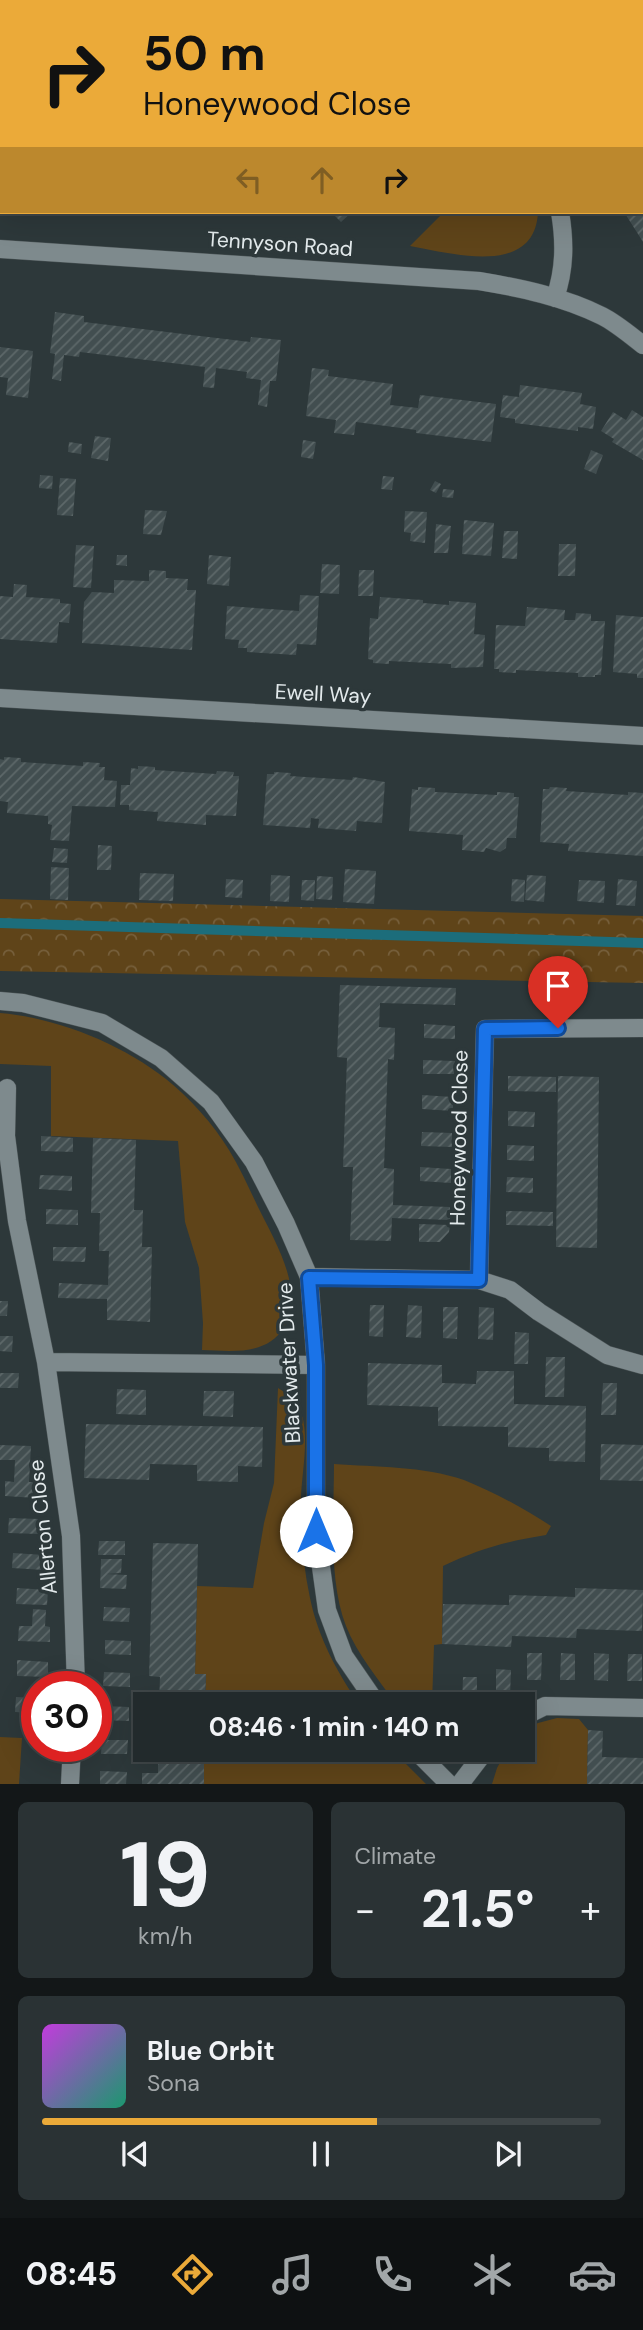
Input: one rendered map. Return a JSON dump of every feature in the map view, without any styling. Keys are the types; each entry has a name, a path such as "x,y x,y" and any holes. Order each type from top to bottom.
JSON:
{"street":[{"path":"555,298 564,263 560,214"},
{"name":"Tennyson Road","path":"0,249 431,276 519,288 603,316 643,345"},
{"name":"Ewell Way","path":"0,698 643,736"},
{"name":"Blackwater Drive","path":"0,1001 23,1003 102,1023 161,1058 211,1102 254,1162 286,1224 309,1278 316,1365 316,1531 327,1610 344,1656 369,1692"},
{"name":"Honeywood Close","path":"479,1280 485,1029 643,1028"},
{"name":"Allerton Close","path":"7,1088 6,1136 17,1221 46,1362 72,1536 76,1671"},
{"path":"309,1278 479,1280 510,1290 539,1312 607,1354 643,1365"},
{"path":"46,1362 316,1365"},
{"path":"535,1711 545,1706 643,1708"},
{"path":"70,1784 71,1762"},
{"path":"427,1762 449,1784"},
{"path":"460,1784 477,1762"}],"green space":[{"path":"442,214 538,214 533,233 522,246 507,254 467,256 410,246"},
{"path":"0,899 643,916 643,983 0,971"},
{"path":"0,1013 44,1020 87,1034 129,1054 166,1079 200,1112 223,1140 237,1164 285,1266 290,1281 290,1313 277,1336 268,1343 247,1350 202,1350 199,1268 185,1222 178,1141 51,1136 51,1066 0,1064"},
{"path":"278,1388 296,1403 304,1425 302,1535 310,1598 329,1654 351,1692 205,1692 206,1674 195,1674 197,1586 253,1588 274,1483"},
{"path":"334,1464 399,1468 448,1475 497,1495 551,1526 546,1535 493,1546 443,1566 442,1644 434,1645 432,1692 387,1692 362,1657 340,1608 334,1567"},
{"path":"557,1718 579,1719 588,1730 587,1784 492,1784 500,1762 535,1762 535,1725"},
{"path":"0,1737 21,1738 19,1784 0,1784"},
{"path":"204,1762 404,1762 426,1784 204,1784"}],"building":[{"path":"333,214 350,214 341,222"},
{"path":"625,214 643,214 643,242"},
{"path":"55,312 84,316 84,322 250,342 251,337 281,340 276,381 270,381 267,407 258,405 261,380 246,378 247,372 216,368 214,388 203,387 205,367 80,352 79,357 64,355 61,381 52,379 55,354 50,353"},
{"path":"0,347 33,351 28,398 6,395 8,378 0,377"},
{"path":"312,368 329,370 328,376 393,384 390,405 418,408 420,395 496,404 491,442 356,422 354,435 334,433 336,420 306,416"},
{"path":"520,385 582,393 580,404 596,407 593,429 578,427 578,431 515,423 515,419 500,417 503,395 519,397"},
{"path":"632,410 643,417 643,460 612,442 614,439 601,431 613,412 626,420"},
{"path":"95,436 111,438 108,461 91,458"},
{"path":"303,440 316,442 313,459 301,457"},
{"path":"69,442 82,444 81,454 68,452"},
{"path":"591,450 603,455 596,474 584,469"},
{"path":"40,475 53,476 52,489 39,488"},
{"path":"383,476 394,477 392,490 381,489"},
{"path":"60,478 76,479 73,516 57,515"},
{"path":"435,481 441,484 436,493 430,490"},
{"path":"443,489 454,490 453,498 442,497"},
{"path":"145,510 167,511 161,535 143,534"},
{"path":"405,511 427,512 425,543 410,541 411,533 404,532"},
{"path":"464,520 494,523 491,556 462,554"},
{"path":"436,524 451,526 448,553 434,553"},
{"path":"504,531 518,531 517,559 502,558"},
{"path":"559,544 576,544 575,576 558,576"},
{"path":"76,545 94,546 91,588 73,587"},
{"path":"117,555 127,555 127,566 116,565"},
{"path":"209,555 231,557 229,586 207,584"},
{"path":"322,564 340,565 339,594 320,593"},
{"path":"149,570 166,571 166,578 188,579 187,590 196,590 192,650 82,643 84,602 92,592 114,593 114,580 149,581"},
{"path":"359,570 374,570 373,596 358,596"},
{"path":"14,584 27,585 26,597 60,599 60,603 71,604 69,623 59,622 57,643 0,639 0,596 13,597"},
{"path":"300,595 319,596 316,645 297,644 296,655 247,652 247,648 238,648 239,640 225,639 227,606 299,611"},
{"path":"380,597 449,605 449,601 476,603 474,634 485,635 483,667 451,668 451,664 389,661 389,664 373,663 373,660 368,659 370,618 378,619"},
{"path":"527,607 565,610 564,620 575,620 576,613 591,614 591,621 605,621 601,675 578,677 578,673 516,670 516,673 494,669 496,625 525,626"},
{"path":"616,615 643,617 643,678 637,678 637,674 613,672"},
{"path":"4,757 21,758 21,762 83,766 83,762 100,763 99,767 105,767 104,780 117,781 115,807 72,806 69,841 50,840 52,825 48,824 48,816 7,813 8,802 0,801 0,759 4,760"},
{"path":"138,766 155,767 155,770 216,774 217,771 234,772 233,776 239,776 236,816 206,815 206,825 157,821 158,812 129,810 129,805 120,805 121,785 130,785 131,768 138,769"},
{"path":"291,773 290,776 352,780 353,777 385,782 382,823 357,821 356,831 318,828 319,819 311,818 310,828 263,825 267,774"},
{"path":"418,787 435,788 435,792 497,795 497,792 514,793 514,797 519,797 516,838 507,838 506,848 500,852 486,848 484,852 462,850 463,835 409,831 412,789 418,790"},
{"path":"567,788 566,791 628,795 628,792 643,793 643,856 568,851 569,844 540,842 543,789"},
{"path":"98,845 112,846 111,870 97,870"},
{"path":"54,848 68,849 67,863 52,862"},
{"path":"51,867 69,868 68,900 50,899"},
{"path":"345,869 376,871 374,904 343,902"},
{"path":"140,873 174,874 173,901 139,900"},
{"path":"271,875 290,876 289,902 270,901"},
{"path":"527,875 546,876 544,902 525,900"},
{"path":"317,876 333,877 332,900 316,899"},
{"path":"226,879 243,880 242,898 225,897"},
{"path":"512,879 525,880 524,902 511,901"},
{"path":"618,879 637,881 635,906 616,905"},
{"path":"302,880 315,880 314,901 301,900"},
{"path":"579,880 605,881 604,903 577,901"},
{"path":"340,985 456,988 455,1005 380,1003 379,1027 395,1028 394,1060 388,1059 384,1168 394,1169 393,1205 450,1207 450,1220 392,1218 391,1241 350,1240 353,1167 343,1167 347,1058 337,1057"},
{"path":"424,1024 455,1026 455,1039 424,1038"},
{"path":"423,1060 455,1061 454,1074 423,1074"},
{"path":"508,1076 556,1077 556,1092 508,1091"},
{"path":"558,1076 599,1077 597,1248 556,1247"},
{"path":"422,1095 453,1097 453,1111 422,1109"},
{"path":"508,1111 535,1112 534,1127 508,1126"},
{"path":"422,1132 452,1133 452,1147 421,1146"},
{"path":"41,1136 73,1138 73,1152 41,1151"},
{"path":"93,1138 136,1140 134,1210 143,1210 142,1247 152,1247 150,1322 107,1320 107,1299 58,1298 59,1283 108,1285 109,1251 99,1251 100,1213 91,1213"},
{"path":"507,1145 534,1146 534,1161 507,1160"},
{"path":"420,1167 451,1169 451,1183 420,1181"},
{"path":"40,1175 72,1176 72,1191 39,1189"},
{"path":"507,1177 533,1178 533,1193 506,1192"},
{"path":"46,1209 78,1210 78,1225 46,1224"},
{"path":"506,1211 553,1212 553,1226 506,1225"},
{"path":"419,1224 450,1225 449,1232 440,1242 419,1242"},
{"path":"53,1247 86,1247 85,1262 53,1261"},
{"path":"0,1301 8,1301 7,1316 0,1316"},
{"path":"370,1305 384,1305 383,1337 369,1336"},
{"path":"408,1305 422,1306 421,1338 406,1337"},
{"path":"443,1307 458,1307 457,1339 443,1338"},
{"path":"479,1307 494,1308 493,1340 478,1339"},
{"path":"515,1332 529,1333 528,1364 514,1364"},
{"path":"0,1336 13,1336 12,1352 0,1351"},
{"path":"546,1357 565,1357 564,1397 545,1397"},
{"path":"368,1363 442,1365 442,1383 476,1384 477,1371 514,1371 514,1404 586,1406 585,1462 549,1461 549,1448 508,1447 508,1427 438,1426 438,1407 367,1405"},
{"path":"0,1373 19,1373 18,1388 0,1388"},
{"path":"603,1383 617,1383 616,1415 601,1415"},
{"path":"117,1389 146,1390 146,1415 116,1414"},
{"path":"204,1391 234,1391 233,1417 203,1416"},
{"path":"86,1424 263,1427 262,1467 238,1466 238,1482 197,1481 197,1465 150,1464 149,1480 84,1478"},
{"path":"601,1444 643,1445 643,1481 600,1480"},
{"path":"0,1445 31,1446 29,1482 37,1482 36,1498 5,1496 5,1481 14,1482 15,1460 0,1460"},
{"path":"9,1518 39,1519 39,1534 8,1533"},
{"path":"99,1541 125,1541 125,1555 98,1555"},
{"path":"153,1543 198,1544 195,1674 206,1674 205,1692 159,1692 160,1677 149,1676"},
{"path":"13,1553 44,1555 44,1570 12,1568"},
{"path":"101,1559 122,1559 121,1573 106,1574 127,1575 126,1589 100,1588"},
{"path":"17,1588 48,1590 47,1605 16,1604"},
{"path":"575,1588 643,1590 642,1631 577,1629 576,1638 512,1636 511,1647 442,1644 443,1604 509,1605 509,1595 575,1597"},
{"path":"104,1607 130,1608 129,1622 103,1621"},
{"path":"33,1609 46,1610 45,1626 50,1627 50,1642 18,1641 19,1626 32,1626"},
{"path":"105,1640 131,1641 131,1655 105,1654"},
{"path":"527,1653 542,1653 541,1680 527,1680"},
{"path":"561,1653 575,1654 575,1680 560,1680"},
{"path":"594,1653 609,1654 608,1681 594,1680"},
{"path":"628,1654 642,1654 642,1681 627,1681"},
{"path":"17,1660 48,1662 48,1671 21,1671 21,1676 17,1676"},
{"path":"496,1669 511,1670 510,1692 496,1692"},
{"path":"112,1672 130,1673 130,1687 112,1686"},
{"path":"463,1677 477,1677 477,1692 462,1692"},
{"path":"16,1697 21,1697 21,1712 15,1712"},
{"path":"112,1706 129,1707 129,1721 112,1720"},
{"path":"588,1730 603,1731 602,1757 643,1758 643,1784 587,1784"},
{"path":"112,1740 128,1740 127,1754 112,1754"},
{"path":"158,1762 204,1762 204,1784 142,1784 142,1773 158,1773"},
{"path":"100,1771 127,1772 126,1784 100,1784"}],"waterway":[{"path":"0,923 643,943"}],"route":[{"path":"316,1531 316,1365 309,1278 479,1280 485,1029 558,1028"}]}
